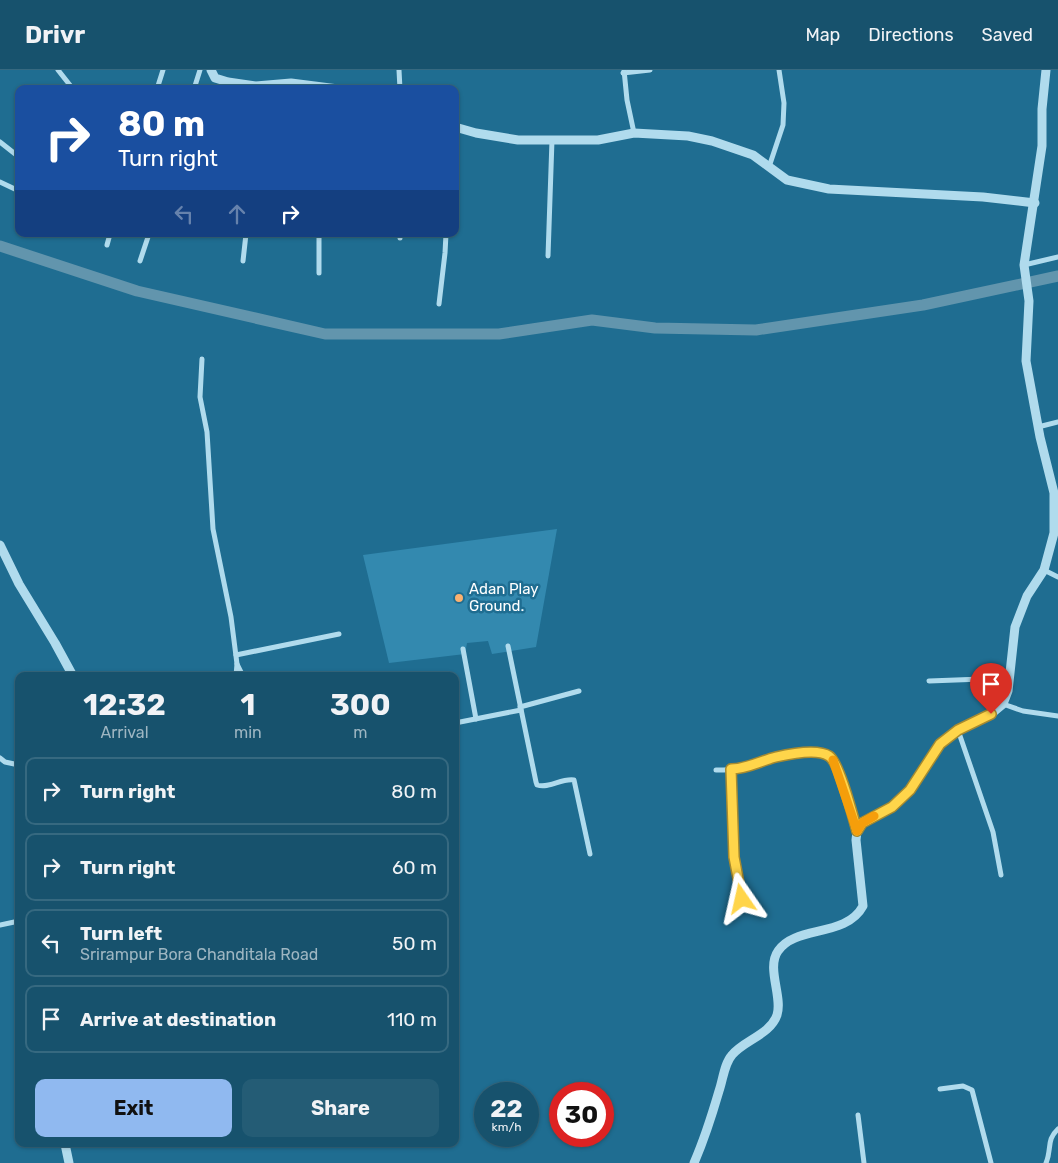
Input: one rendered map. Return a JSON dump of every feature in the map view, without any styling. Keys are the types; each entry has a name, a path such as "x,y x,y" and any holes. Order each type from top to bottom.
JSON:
{"street":[{"path":"58,70 70,85"},
{"path":"158,85 164,70"},
{"path":"195,85 200,70"},
{"path":"211,70 215,78 249,85"},
{"path":"399,70 400,85"},
{"path":"634,133 624,72 650,70"},
{"path":"769,168 782,125 784,103 779,70"},
{"path":"857,831 862,823 892,807 910,790 940,744 958,730 991,714 1003,704 1008,691 1015,627 1027,596 1044,570 1054,533 1054,493 1038,427 1026,361 1029,301 1024,265 1042,146 1042,109 1046,70"},
{"path":"459,128 518,140 598,140 634,133 688,136 712,141 753,155 787,180 829,189 983,197 1035,202"},
{"path":"548,256 552,140"},
{"path":"0,142 15,154"},
{"path":"0,182 15,189"},
{"path":"107,245 109,237"},
{"path":"140,262 148,237"},
{"path":"243,261 246,237"},
{"path":"318,273 319,237"},
{"path":"439,304 446,237"},
{"path":"1024,265 1058,257"},
{"path":"202,359 200,397 207,432 213,529 231,617 236,672"},
{"path":"1038,427 1058,422"},
{"path":"0,545 19,584 71,672"},
{"path":"1044,570 1058,577"},
{"path":"236,655 339,634"},
{"path":"508,646 537,785 542,786 574,780 590,854"},
{"path":"463,649 476,718"},
{"path":"237,664 241,672"},
{"path":"929,681 1009,678"},
{"path":"459,722 521,709 579,691"},
{"path":"1003,704 1022,711 1058,716"},
{"path":"958,730 992,832 1000,875"},
{"path":"694,1163 704,1139 731,1055 770,1026 778,1014 774,966 778,951 794,939 843,925 852,920 863,906 856,840 857,831 839,772 834,760 830,756 823,753 805,752 774,758 754,765 716,770"},
{"path":"0,758 5,762 15,764"},
{"path":"731,769 734,857 742,899"},
{"path":"0,925 15,922"},
{"path":"940,1089 963,1086 972,1090 991,1163"},
{"path":"858,1115 864,1163"},
{"path":"1046,1163 1050,1139 1058,1128"},
{"path":"66,1147 69,1163"}],"shaded area":[{"name":"Adan Play Ground.","path":"557,529 536,647 492,654 488,641 467,643 465,654 389,663 363,555"}],"waterway":[{"path":"0,246 137,291 325,334 499,334 592,320 655,328 756,330 923,305 1058,276"}],"slow traffic":[{"path":"833,760 839,772 857,831 862,823 874,816"}],"place":[{"name":"Adan Play Ground.","path":"459,598"}],"route":[{"path":"742,899 734,857 731,769 805,752 823,753 830,756 834,760 839,772 857,831 862,823 892,807 910,790 940,744 958,730 991,714"}]}
